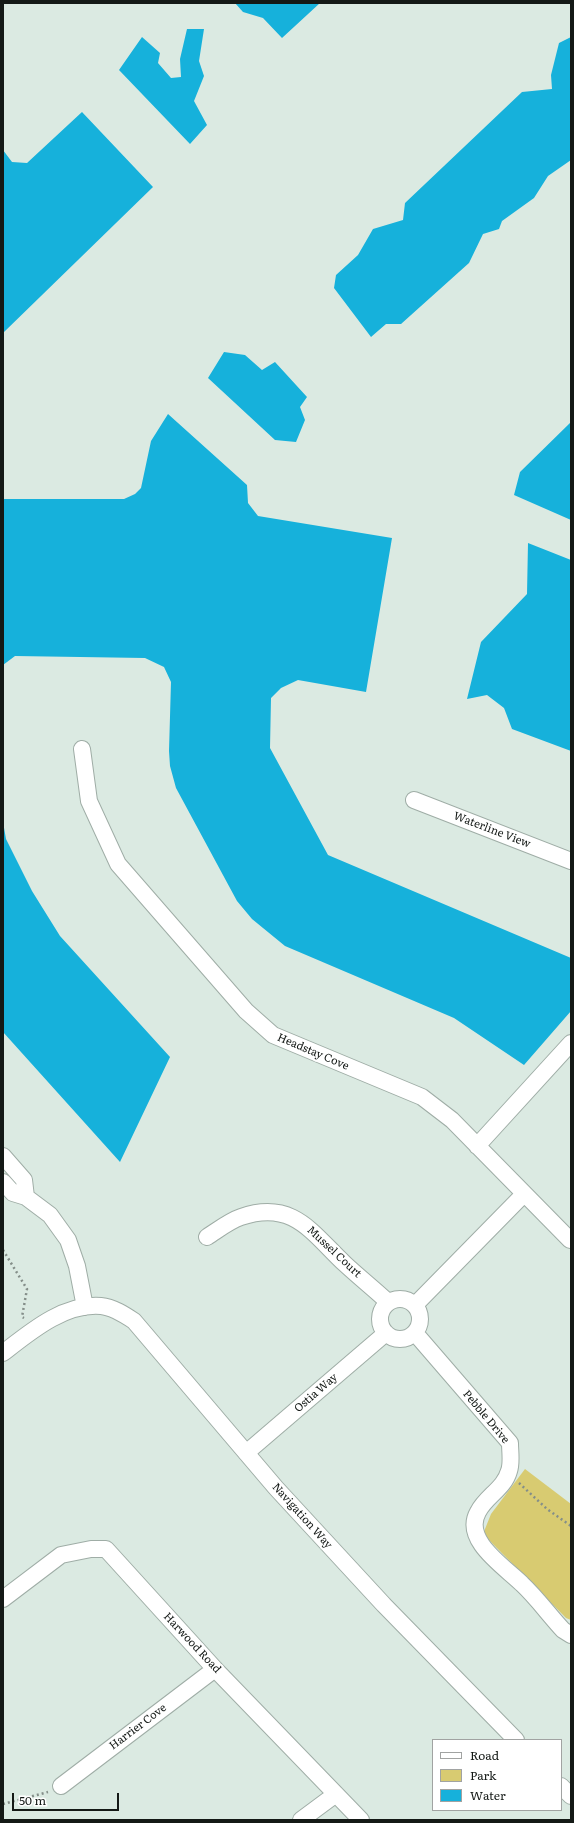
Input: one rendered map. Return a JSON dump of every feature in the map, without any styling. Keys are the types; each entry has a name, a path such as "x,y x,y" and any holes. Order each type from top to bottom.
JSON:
{"street":[{"name":"Headstay Cove","path":"82,749 89,801 118,864 246,1011 273,1034 422,1097 452,1120 570,1240"},
{"name":"Waterline View","path":"414,800 571,861"},
{"path":"477,1146 571,1043"},
{"path":"3,1156 24,1180 26,1197"},
{"path":"3,1182 13,1193 26,1197 50,1215 68,1240 77,1266 85,1307"},
{"path":"415,1305 524,1194"},
{"name":"Mussel Court","path":"207,1237 241,1217 264,1212 285,1214 309,1227 344,1263 388,1302"},
{"path":"403,1298 415,1305 419,1311 420,1322 415,1333 407,1338 398,1339 386,1333 382,1327 380,1314 388,1302 403,1298"},
{"name":"Navigation Way","path":"6,1346 47,1321 68,1311 85,1307 102,1306 119,1311 134,1321 246,1454 384,1604 515,1739"},
{"name":"Ostia Way","path":"246,1454 386,1333"},
{"name":"Pebble Drive","path":"415,1333 510,1444 510,1470 502,1485 478,1512 473,1526 481,1545 499,1564 522,1584 563,1630 571,1635"},
{"name":"Harwood Road","path":"3,1599 61,1555 91,1549 106,1549 215,1669 361,1820"},
{"name":"Harrier Cove","path":"62,1786 215,1669"},
{"path":"562,1787 571,1796"},
{"path":"301,1820 336,1794"}],"path":[{"path":"3,1250 27,1289 22,1317 47,1321"},
{"path":"508,1474 547,1509 571,1526"},
{"path":"3,1804 55,1790 62,1786"}],"green space":[{"path":"525,1469 571,1504 571,1620 566,1618 483,1534 491,1514"}],"water":[{"path":"235,3 320,3 282,38 263,18 243,12"},
{"path":"187,29 204,29 199,61 204,76 194,101 207,125 190,144 119,70 142,37 160,53 158,63 171,78 181,77 180,59"},
{"path":"571,37 571,160 548,176 534,198 502,221 499,229 483,234 469,263 401,324 386,324 371,337 334,288 336,275 358,255 373,229 403,220 405,203 522,92 552,89 551,75 559,43"},
{"path":"82,112 153,187 3,333 3,150 12,162 27,163"},
{"path":"224,352 245,355 262,370 275,362 307,397 300,407 305,420 296,442 275,440 208,378"},
{"path":"168,414 247,485 248,503 258,516 392,538 366,692 298,680 281,688 271,698 270,748 328,855 571,958 571,1011 524,1065 454,1018 285,946 252,919 237,901 176,788 170,766 169,751 171,682 164,667 145,658 15,656 3,665 3,499 124,499 135,494 141,488 151,441"},
{"path":"571,422 571,520 514,495 520,472"},
{"path":"528,543 571,560 571,751 512,729 504,708 487,695 467,699 481,642 527,594"},
{"path":"3,822 6,839 32,891 60,936 170,1057 120,1162 3,1032"}]}
